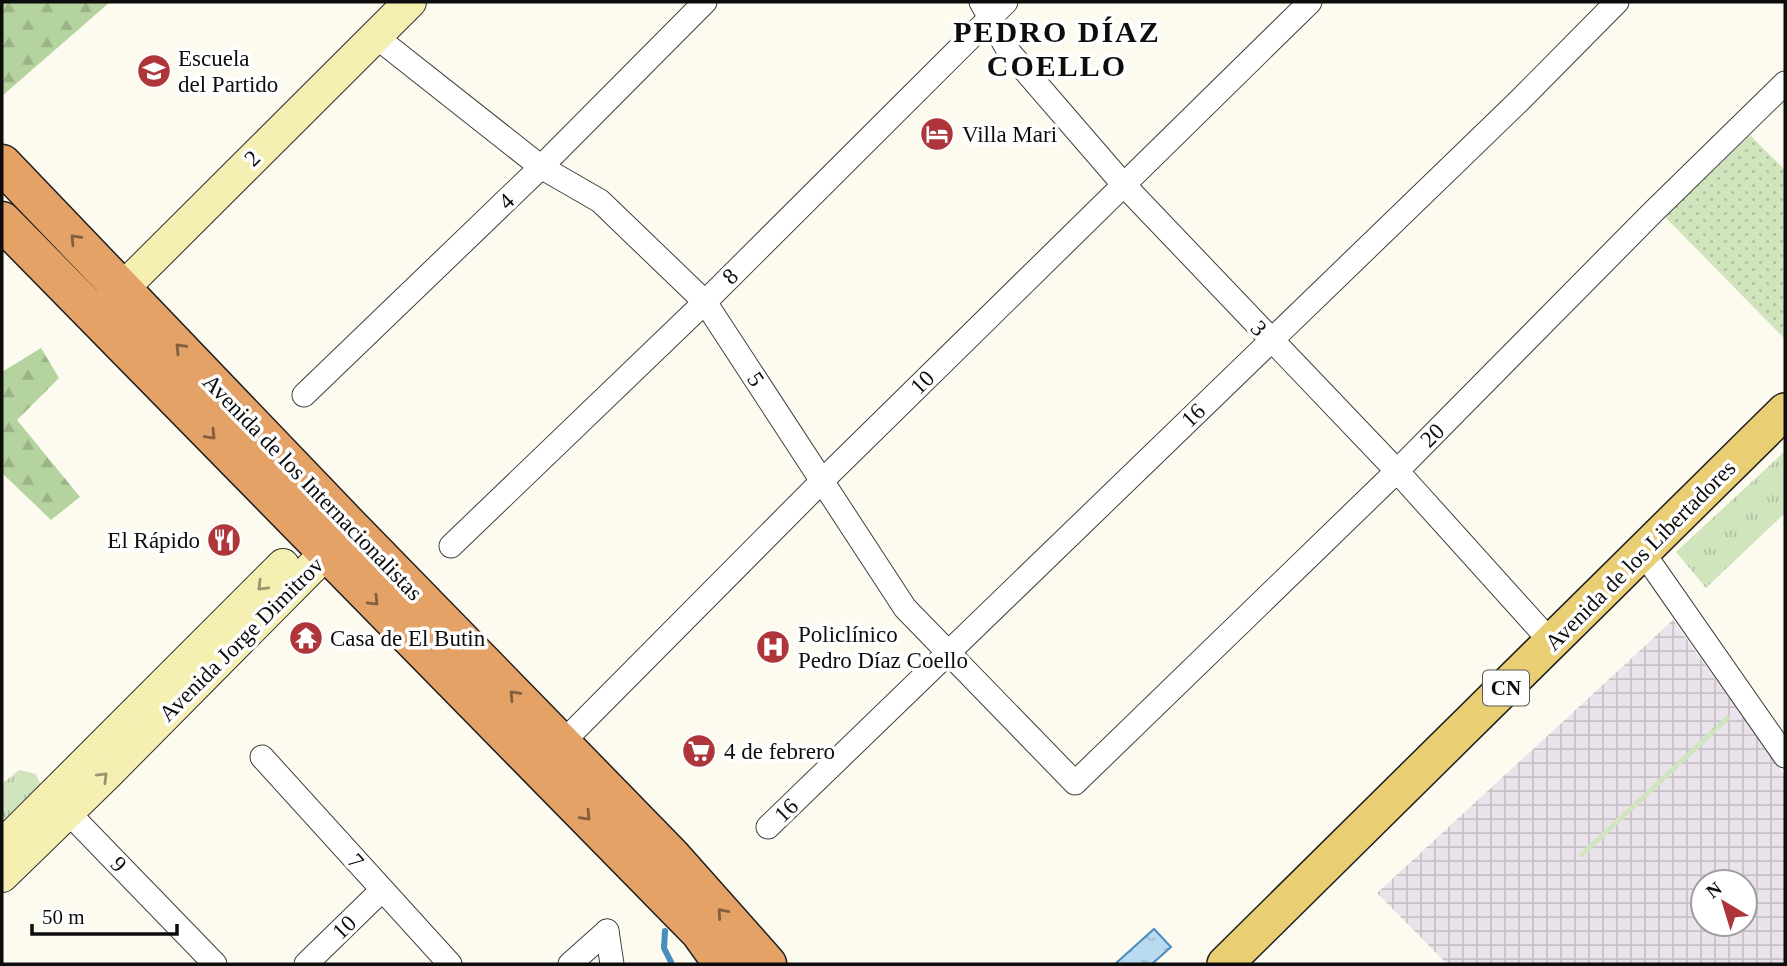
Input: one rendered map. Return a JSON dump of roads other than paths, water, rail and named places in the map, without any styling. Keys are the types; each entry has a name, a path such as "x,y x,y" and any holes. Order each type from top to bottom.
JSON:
{"highway":[{"name":"Avenida de los Internacionalistas","path":"2,164 122,288 327,537"},
{"name":"Avenida de los Internacionalistas","path":"2,221 95,315 550,756 681,866 767,964"},
{"name":"Avenida de los Internacionalistas","path":"550,756 700,932 723,964"}],"main road":[{"name":"2","path":"95,315 410,2"},
{"name":"Avenida de los Libertadores","path":"1225,964 1785,411"},
{"name":"Avenida Jorge Dimitrov","path":"2,876 60,804 327,537"},
{"name":"Avenida Jorge Dimitrov","path":"2,845 60,804"}],"street":[{"name":"4","path":"304,396 541,167 705,2"},
{"name":"10","path":"550,756 823,480 1310,2"},
{"name":"16","path":"768,827 1519,101 1617,2"},
{"name":"3","path":"992,7 1009,52 1123,184 1397,471 1552,642"},
{"name":"8","path":"451,546 705,302 992,7"},
{"name":"5","path":"375,36 541,167 600,201 705,302 905,608 1075,783"},
{"name":"20","path":"1075,783 1397,471 1653,212 1785,83"},
{"path":"1642,551 1785,756"},
{"name":"7","path":"262,757 450,964"},
{"name":"9","path":"60,804 215,964"},
{"name":"10","path":"306,964 382,890"},
{"path":"570,964 607,930 612,964"}],"water":[{"path":"1154,929 1171,947 1152,964 1115,964"}],"waterway":[{"path":"665,931 664,948 672,964"}],"place":[{"name":"Escuela del Partido","path":"154,71"},
{"name":"Villa Mari","path":"937,134"},
{"name":"El Rápido","path":"224,540"},
{"name":"Casa de El Butin","path":"306,638"},
{"name":"Policlínico Pedro Díaz Coello","path":"773,647"},
{"name":"4 de febrero","path":"699,751"}],"district":[{"name":"PEDRO DÍAZ COELLO","path":"1057,49"}]}
